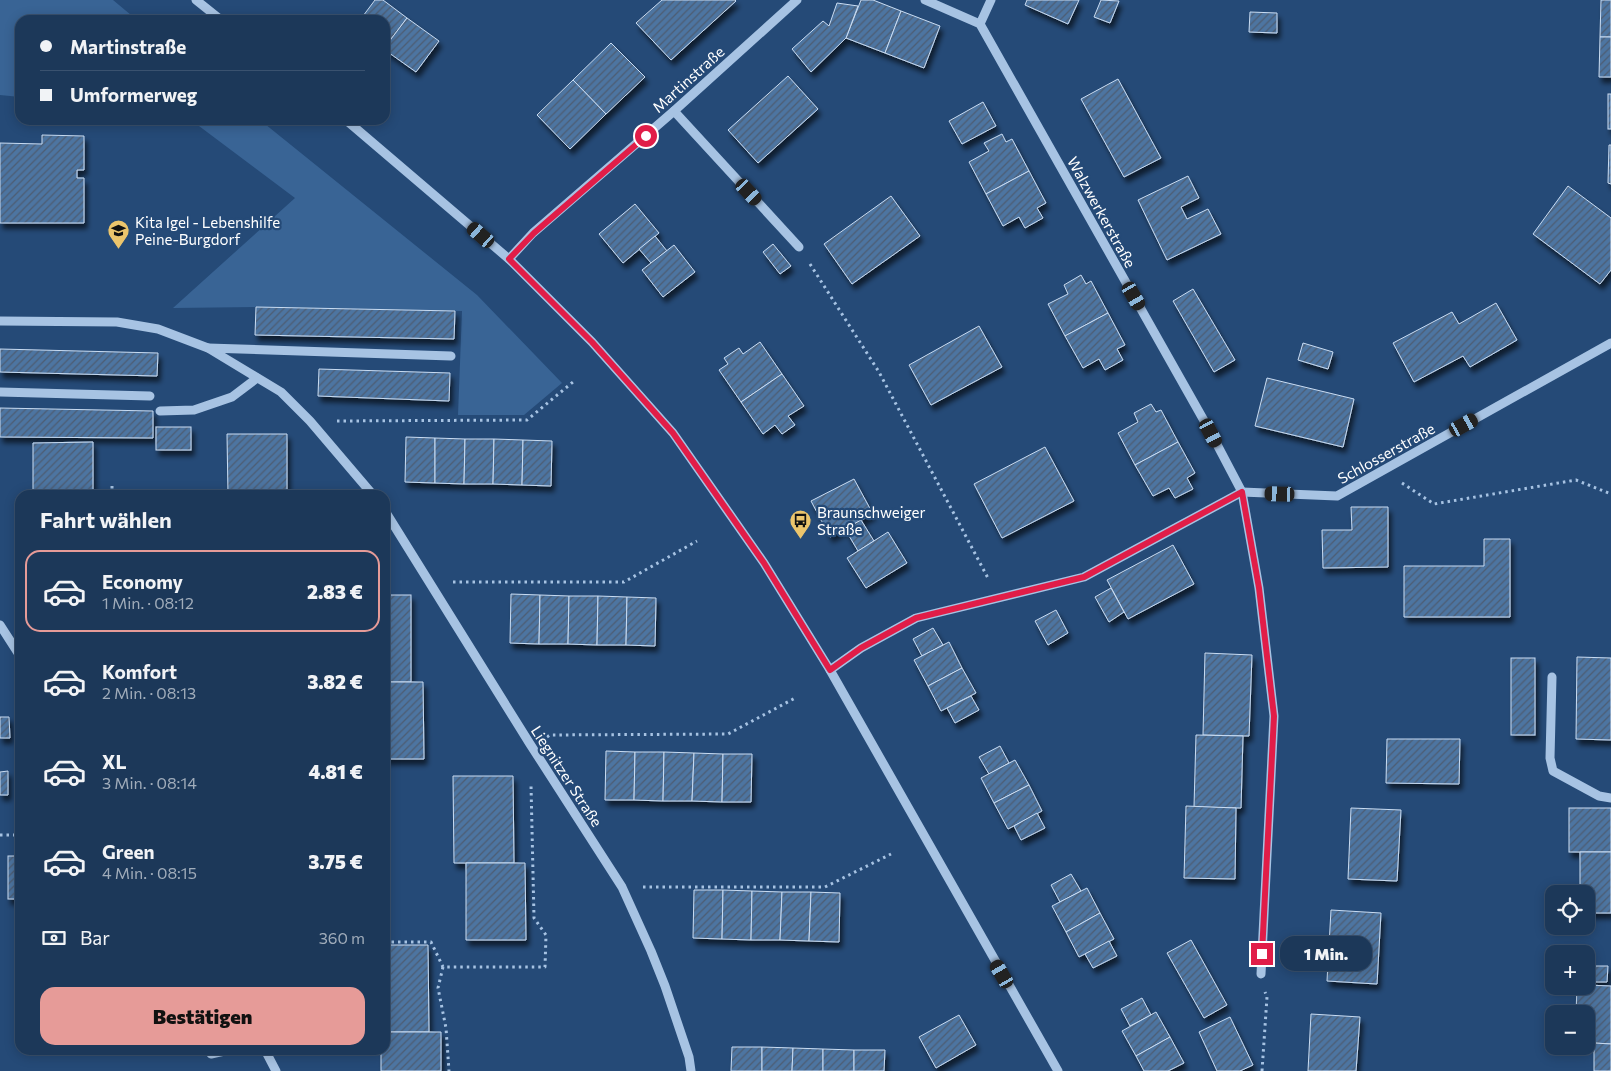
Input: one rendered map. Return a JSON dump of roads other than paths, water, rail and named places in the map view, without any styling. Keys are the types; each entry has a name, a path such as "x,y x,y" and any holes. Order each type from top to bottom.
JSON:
{"street":[{"path":"196,0 216,15"},
{"name":"Martinstraße","path":"509,259 534,233 674,111 797,0"},
{"path":"925,0 980,24 991,0"},
{"name":"Walzwerkerstraße","path":"980,24 1206,424 1242,492 1259,588 1274,716 1261,974"},
{"path":"674,111 799,247"},
{"path":"352,125 509,259 592,342 673,433 764,563 830,670 1058,1071"},
{"path":"0,321 117,322 158,328 208,348 281,392 310,421 369,490"},
{"name":"Schlosserstraße","path":"1242,492 1338,496 1611,343"},
{"path":"208,348 452,356"},
{"path":"160,411 194,410 232,397 257,378"},
{"path":"0,392 150,396"},
{"path":"830,670 861,648 916,618 1084,577 1242,492"},
{"name":"Liegnitzer Straße","path":"390,520 622,887 652,951 689,1057 691,1071"},
{"path":"0,625 15,648"},
{"path":"1552,677 1550,758 1553,771 1599,796 1611,798"},
{"path":"268,1055 276,1071"}],"place":[{"name":"Kita Igel - Lebenshilfe Peine-Burgdorf","path":"119,250"},
{"name":"Braunschweiger Straße","path":"801,540"}]}
